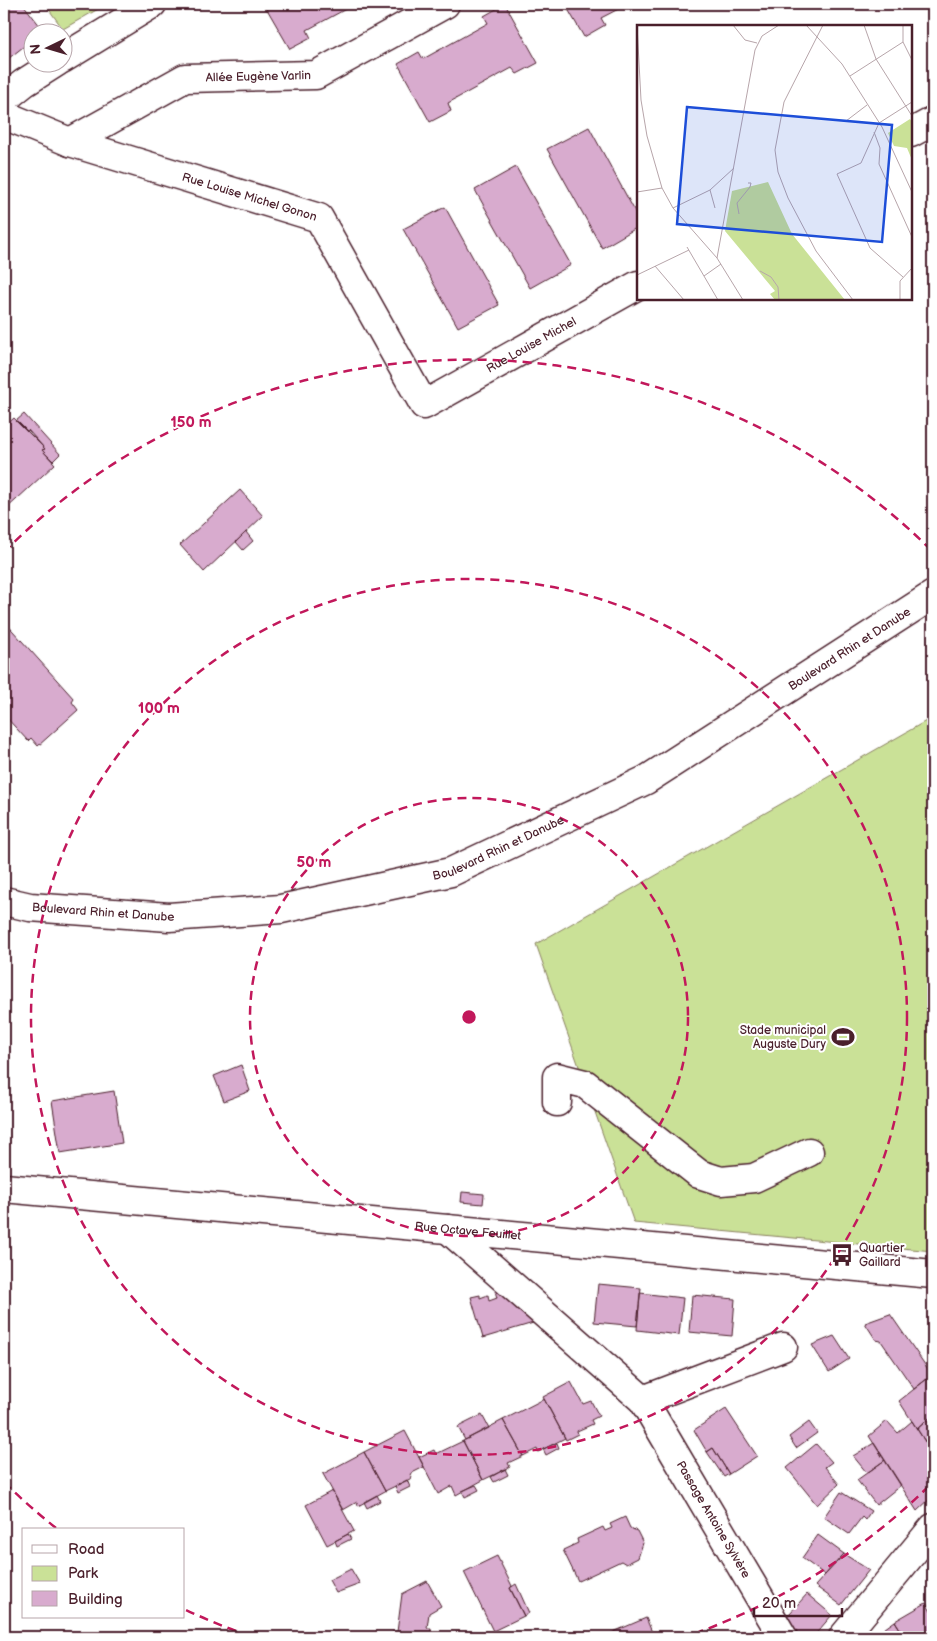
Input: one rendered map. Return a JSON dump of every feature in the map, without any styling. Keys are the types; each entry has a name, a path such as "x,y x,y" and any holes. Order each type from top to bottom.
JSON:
{"street":[{"path":"72,53 152,4"},
{"name":"Allée Eugène Varlin","path":"70,142 185,78 316,75 445,4"},
{"path":"4,99 41,72"},
{"name":"Rue Louise Michel Gonon","path":"4,115 70,142 319,218 424,405"},
{"path":"912,132 933,121"},
{"name":"Rue Louise Michel","path":"424,405 637,287"},
{"name":"Boulevard Rhin et Danube","path":"4,901 30,907 169,917 281,909 451,872 646,780 933,595"},
{"path":"556,1102 557,1077 585,1084 699,1174 721,1181 754,1178 809,1152"},
{"name":"Rue Octave Feuillet","path":"4,1188 933,1274"},
{"name":"Passage Antoine Sylvère","path":"448,1229 643,1400 782,1637"},
{"path":"643,1400 783,1347"},
{"path":"843,1637 933,1528"}],"green space":[{"path":"45,4 107,4 72,24 72,22 58,22"},
{"path":"933,717 933,1251 634,1223 536,944"}],"building":[{"path":"4,4 23,4 37,22 22,22 22,48 4,62"},
{"path":"264,4 355,4 307,30 311,38 290,49"},
{"path":"505,4 538,63 517,74 512,68 448,103 451,111 430,122 398,64 419,52 423,59 488,23 484,16"},
{"path":"565,4 628,4 601,18 605,25 584,37"},
{"path":"589,127 637,215 637,228 602,248 547,149"},
{"path":"516,167 571,265 530,288 475,190"},
{"path":"445,207 499,305 458,327 403,229"},
{"path":"24,414 60,454 53,461 42,450 45,449 28,430 27,432 16,421"},
{"path":"14,418 45,449 42,450 55,464 4,511 4,427"},
{"path":"240,490 263,516 204,572 180,545"},
{"path":"246,532 253,541 243,550 236,542"},
{"path":"4,621 74,699 72,702 78,710 38,746 31,738 28,741 4,715"},
{"path":"241,1065 250,1091 224,1101 214,1076"},
{"path":"114,1091 122,1143 60,1153 52,1101"},
{"path":"462,1192 484,1194 483,1204 461,1202"},
{"path":"598,1284 641,1288 637,1326 594,1322"},
{"path":"503,1288 540,1321 483,1338 471,1297 480,1295 480,1298 488,1295 489,1301 497,1298 495,1291"},
{"path":"640,1293 683,1298 679,1335 637,1330"},
{"path":"692,1295 735,1299 732,1336 689,1332"},
{"path":"890,1314 932,1375 914,1389 881,1341 876,1340 865,1323"},
{"path":"834,1336 849,1359 829,1372 812,1345"},
{"path":"932,1375 933,1415 917,1429 899,1401"},
{"path":"571,1382 583,1404 591,1401 599,1416 591,1420 593,1424 577,1431 578,1434 566,1440 543,1397"},
{"path":"544,1399 565,1438 538,1452 537,1449 523,1456 503,1420"},
{"path":"726,1409 757,1456 729,1474 713,1448 707,1452 694,1430"},
{"path":"482,1415 489,1428 465,1440 458,1427"},
{"path":"933,1415 933,1454 917,1429"},
{"path":"503,1420 523,1456 508,1463 510,1467 483,1480 463,1441"},
{"path":"887,1421 898,1433 912,1421 933,1454 933,1496 917,1511 869,1436"},
{"path":"809,1422 817,1433 796,1448 789,1437"},
{"path":"405,1431 424,1467 410,1474 412,1478 385,1491 364,1452"},
{"path":"463,1441 483,1480 456,1495 452,1486 438,1494 419,1457 434,1450 436,1454"},
{"path":"557,1443 559,1448 546,1455 543,1449"},
{"path":"874,1443 885,1460 867,1473 853,1456"},
{"path":"816,1444 832,1462 825,1467 839,1484 817,1505 787,1468"},
{"path":"713,1448 729,1474 724,1477 707,1452"},
{"path":"364,1452 385,1491 358,1506 357,1502 343,1510 323,1474"},
{"path":"885,1460 901,1485 876,1505 857,1480"},
{"path":"505,1469 508,1475 494,1482 491,1477"},
{"path":"407,1480 410,1487 398,1493 395,1486"},
{"path":"476,1485 479,1490 465,1497 462,1491"},
{"path":"332,1491 354,1531 327,1545 306,1505"},
{"path":"841,1492 871,1511 865,1520 862,1517 849,1534 824,1517"},
{"path":"377,1495 380,1501 367,1508 364,1502"},
{"path":"625,1517 630,1528 637,1531 643,1543 638,1558 626,1564 621,1561 578,1581 563,1550 578,1543 577,1539 603,1527 605,1531 612,1528 610,1524"},
{"path":"348,1534 351,1539 337,1546 335,1541"},
{"path":"818,1535 844,1554 825,1575 802,1558"},
{"path":"844,1554 869,1570 841,1605 815,1586"},
{"path":"497,1556 524,1616 493,1631 464,1572"},
{"path":"351,1569 360,1584 336,1593 329,1580"},
{"path":"427,1581 441,1606 429,1613 427,1628 431,1628 430,1637 392,1637 392,1632 397,1632 402,1594"},
{"path":"516,1584 529,1613 524,1616 510,1588"},
{"path":"807,1594 832,1615 813,1637 790,1637 781,1623"},
{"path":"926,1603 933,1615 933,1633 927,1637 905,1637 895,1621"},
{"path":"646,1618 654,1637 613,1637 611,1633"},
{"path":"895,1621 905,1637 872,1637 874,1636"}],"place":[{"name":"Stade municipal Auguste Dury","path":"843,1037"},
{"name":"Quartier Gaillard","path":"842,1255"}]}
